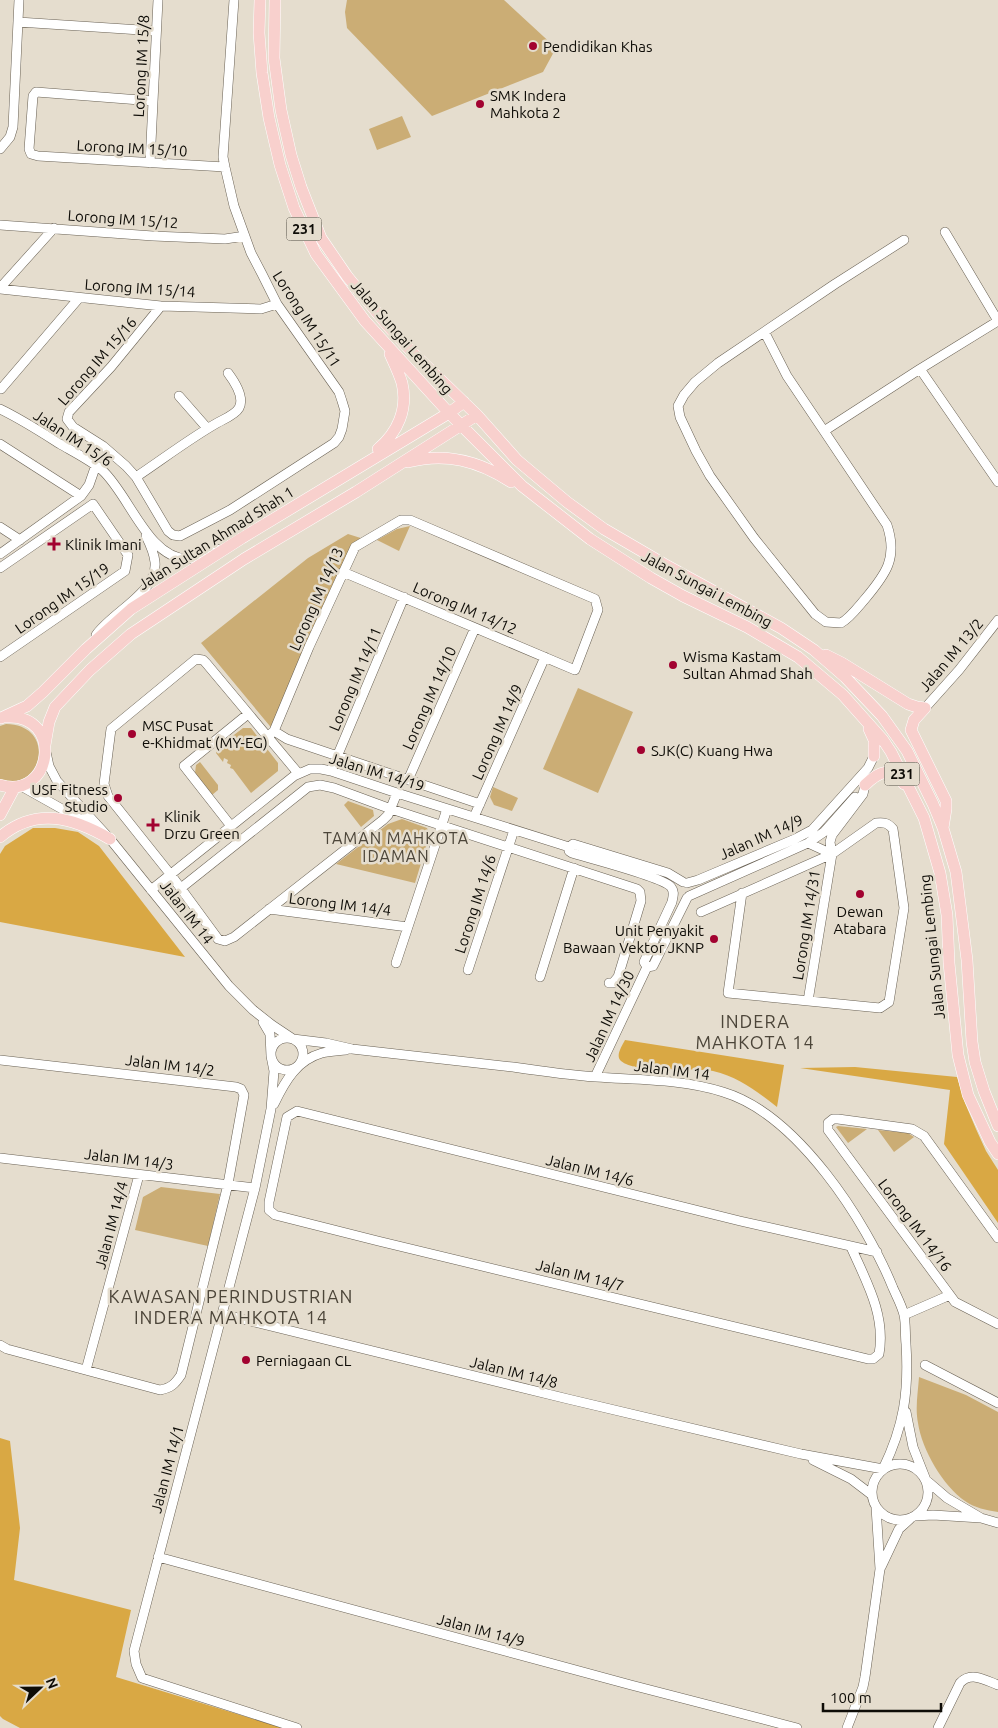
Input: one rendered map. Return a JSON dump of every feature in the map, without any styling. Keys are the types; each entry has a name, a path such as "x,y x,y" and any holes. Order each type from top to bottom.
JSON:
{"main road":[{"name":"Jalan Sungai Lembing","path":"260,0 259,33 262,73 269,118 280,165 294,208 316,254 365,321 448,413 522,486 590,539 651,578 747,627 798,657 842,695 892,752 924,818 940,873 947,915 949,963 958,1055 968,1095 990,1142 998,1154"},
{"name":"Jalan Sungai Lembing","path":"275,0 274,58 281,110 291,155 301,187 321,238 347,276 387,324 412,352 477,415 517,460 566,502 604,529 781,628 814,650 876,710 902,744 933,804 943,828 956,872 967,960 975,1062 998,1126"},
{"path":"352,471 382,446 395,432 401,420 404,402 402,382 386,345"},
{"name":"Jalan Sultan Ahmad Shah 1","path":"1,719 27,706 131,609 242,538 464,402"},
{"path":"0,785 18,786 32,780 37,775 44,764 49,722 56,707 90,670 131,634 244,558 356,492 477,415"},
{"path":"400,464 419,459 439,457 458,459 495,471 522,486"},
{"path":"814,650 842,663 908,704 925,708"},
{"path":"925,708 914,720 911,730 946,801 943,828"},
{"path":"1,719 15,717 27,721 37,729 46,748"},
{"path":"864,718 874,740 874,756"},
{"path":"865,785 879,774 889,773 896,775 900,778 924,818"},
{"path":"0,815 18,786"},
{"path":"0,836 12,827 31,821 58,818 84,825 110,839"}],"street":[{"path":"0,149 10,137 13,127 19,0"},
{"name":"Lorong IM 15/8","path":"150,162 158,0"},
{"name":"Lorong IM 15/11","path":"180,536 230,510 334,443 339,437 345,410 338,392 277,304 244,236 234,206 223,157 234,0"},
{"path":"18,22 156,31"},
{"name":"Lorong IM 15/10","path":"153,101 36,92 33,96 29,149 31,154 38,156 225,167"},
{"name":"Lorong IM 15/12","path":"0,225 171,237 225,239 244,236"},
{"path":"0,289 54,228"},
{"path":"824,431 998,321 945,232"},
{"path":"765,333 787,376 881,515 891,536 889,564 883,577 858,607 841,623 826,622 815,614 754,538 710,476 696,451 678,411 680,401 695,382 718,364 834,284 904,240"},
{"name":"Lorong IM 15/14","path":"0,289 161,306 261,309 277,304"},
{"path":"1,389 79,298"},
{"name":"Lorong IM 15/16","path":"161,306 111,367 67,416 69,424 103,446 126,466 136,477 168,531 173,535 180,536"},
{"path":"920,369 998,482"},
{"path":"136,477 207,428 235,413 240,407 241,400 235,383 228,373"},
{"path":"179,396 207,428"},
{"name":"Jalan IM 15/6","path":"0,409 96,465 111,480 140,522 163,550 180,558 200,557 242,538"},
{"path":"0,444 82,496"},
{"path":"0,554 82,496 96,465"},
{"name":"Lorong IM 15/19","path":"0,568 93,504 128,556 125,571 0,657"},
{"name":"Lorong IM 14/13","path":"270,734 355,547 401,520 410,520 595,600 598,610 575,670"},
{"name":"Jalan IM 15/6","path":"86,649 104,625 145,590 153,578 155,558 140,522"},
{"path":"0,527 20,540"},
{"name":"Lorong IM 14/12","path":"343,572 575,670"},
{"name":"Lorong IM 14/11","path":"331,771 404,597"},
{"name":"Jalan IM 13/2","path":"925,708 959,670 998,620"},
{"name":"Lorong IM 14/10","path":"408,780 475,628"},
{"name":"Lorong IM 14/9","path":"474,817 545,657"},
{"path":"151,890 171,874 231,826 298,773 270,734 248,714 206,663 200,659 192,661 113,726 110,732 104,784 108,796 171,874 218,939 225,941 234,937 379,824 388,815 397,793"},
{"path":"231,826 184,766 248,714"},
{"path":"270,734 480,804"},
{"name":"Jalan IM 14","path":"46,748 49,766 56,781 110,839 217,972 254,1010 293,1039"},
{"name":"Jalan IM 14/9","path":"685,882 698,880 812,830 868,768 874,756"},
{"name":"Jalan IM 14/19","path":"298,773 318,769 331,771 569,847"},
{"name":"Jalan IM 14/19","path":"181,888 308,787 320,785 334,788 391,809 632,886 640,892 641,901 618,977 613,983 609,983"},
{"name":"Jalan IM 14/9","path":"688,897 808,843 824,832 865,785"},
{"name":"Lorong IM 14/31","path":"808,1001 832,854 830,842 832,835 863,794 865,785"},
{"name":"Jalan IM 14","path":"18,786 101,830"},
{"path":"396,963 447,809"},
{"path":"700,912 832,854 876,823 883,822 893,829 904,908 889,1002 880,1008 728,992 742,894"},
{"name":"Lorong IM 14/6","path":"468,970 514,830"},
{"path":"808,843 832,854"},
{"path":"573,844 668,873 691,887 688,897 679,898 665,882 572,853 569,847 573,844"},
{"path":"540,977 574,868"},
{"path":"674,891 675,885 685,882"},
{"name":"Jalan IM 14/30","path":"647,967 644,962 672,902 674,891"},
{"name":"Jalan IM 14/30","path":"647,967 653,966 688,897"},
{"name":"Lorong IM 14/4","path":"269,909 408,927"},
{"name":"Jalan IM 14/30","path":"595,1077 647,967"},
{"name":"Jalan IM 14","path":"254,1010 270,1034 274,1071 272,1109"},
{"path":"282,1039 326,1043 352,1049 324,1052 310,1058 296,1069 285,1071 276,1066 271,1056 271,1051 277,1041 282,1039"},
{"path":"272,1109 285,1082 302,1061 303,1050 293,1039"},
{"name":"Jalan IM 14","path":"352,1049 595,1077 700,1086 725,1092 747,1102 772,1118 803,1147 833,1182 857,1216 878,1252 904,1315 907,1362 905,1407"},
{"name":"Jalan IM 14/2","path":"0,1060 241,1089 244,1095 228,1184"},
{"name":"Jalan IM 14/1","path":"272,1109 255,1188 134,1651 136,1664 142,1678 297,1728"},
{"name":"Jalan IM 14/6","path":"297,1111 851,1247 878,1252"},
{"name":"Jalan IM 14/7","path":"297,1111 287,1117 276,1160 269,1202 269,1210 275,1215 378,1242 873,1359 879,1354 880,1348 879,1316 876,1304 851,1247"},
{"name":"Lorong IM 14/16","path":"998,1238 924,1136 912,1129 838,1119 833,1119 828,1123 827,1128 830,1134 955,1302 998,1324"},
{"name":"Jalan IM 14/3","path":"0,1158 255,1188"},
{"name":"Jalan IM 14/4","path":"86,1370 139,1174"},
{"path":"0,1345 7,1350 160,1390 170,1388 181,1375 228,1184"},
{"path":"904,1315 950,1295"},
{"name":"Jalan IM 14/8","path":"222,1314 568,1400 801,1454 883,1469"},
{"path":"925,1365 998,1403"},
{"path":"846,1728 863,1687 880,1569 876,1508 872,1495 874,1482 883,1469 896,1440 905,1407"},
{"path":"880,1569 900,1529 924,1508 928,1497 926,1480 913,1447 905,1407"},
{"name":"Jalan IM 14/8","path":"801,1454 851,1479 872,1495"},
{"path":"883,1469 896,1464 904,1464 917,1469 926,1480 947,1498 982,1518"},
{"path":"876,1508 891,1519 898,1520 933,1515 982,1518 998,1522"},
{"name":"Jalan IM 14/9","path":"158,1557 797,1728"},
{"path":"938,1728 960,1682 964,1679 973,1676 998,1685"}],"shaded area":[{"path":"347,0 504,0 556,48 543,72 432,116 347,28 345,12"},
{"path":"402,116 411,137 377,150 369,129"},
{"path":"410,526 399,551 377,540 397,529"},
{"path":"348,534 367,540 355,547 274,731 201,643 308,558"},
{"path":"578,688 633,712 598,793 543,769"},
{"path":"6,724 23,727 33,735 38,746 38,758 34,769 26,777 14,781 0,779 0,726"},
{"path":"243,728 251,728 278,763 278,771 251,793 233,769 230,768 231,765 227,763 228,760 224,758 223,762 216,753 217,748"},
{"path":"200,762 218,785 218,790 212,795 195,773 196,765"},
{"path":"493,787 518,798 512,811 494,805 490,797"},
{"path":"348,801 373,810 374,816 361,827 344,805"},
{"path":"402,819 427,828 430,834 415,883 336,864 388,824"},
{"path":"33,828 55,828 78,832 99,846 185,957 0,922 0,854 5,846"},
{"path":"625,1040 784,1065 777,1107 747,1085 713,1071 651,1069 628,1065 619,1059"},
{"path":"855,1067 957,1077 976,1129 986,1151 998,1170 998,1223 944,1144 950,1090 800,1068"},
{"path":"836,1127 867,1129 848,1143"},
{"path":"878,1130 908,1133 914,1137 894,1152"},
{"path":"161,1187 220,1194 208,1246 135,1230 143,1197"},
{"path":"919,1377 966,1395 998,1412 998,1512 977,1507 965,1501 949,1486 929,1456 920,1433 917,1417"},
{"path":"0,1438 10,1441 20,1528 14,1580 131,1610 116,1677 283,1728 20,1728 0,1716"}],"place":[{"name":"Pendidikan Khas","path":"533,46"},
{"name":"SMK Indera Mahkota 2","path":"480,104"},
{"name":"Klinik Imani","path":"54,544"},
{"name":"Wisma Kastam Sultan Ahmad Shah","path":"673,665"},
{"name":"MSC Pusat e-Khidmat (MY-EG)","path":"132,734"},
{"name":"SJK(C) Kuang Hwa","path":"641,750"},
{"name":"USF Fitness Studio","path":"118,798"},
{"name":"Klinik Drzu Green","path":"153,825"},
{"name":"Dewan Atabara","path":"860,894"},
{"name":"Unit Penyakit Bawaan Vektor JKNP","path":"714,939"},
{"name":"Perniagaan CL","path":"246,1360"}],"district":[{"name":"TAMAN MAHKOTA IDAMAN","path":"396,847"},
{"name":"INDERA MAHKOTA 14","path":"755,1031"},
{"name":"KAWASAN PERINDUSTRIAN INDERA MAHKOTA 14","path":"231,1306"}]}
